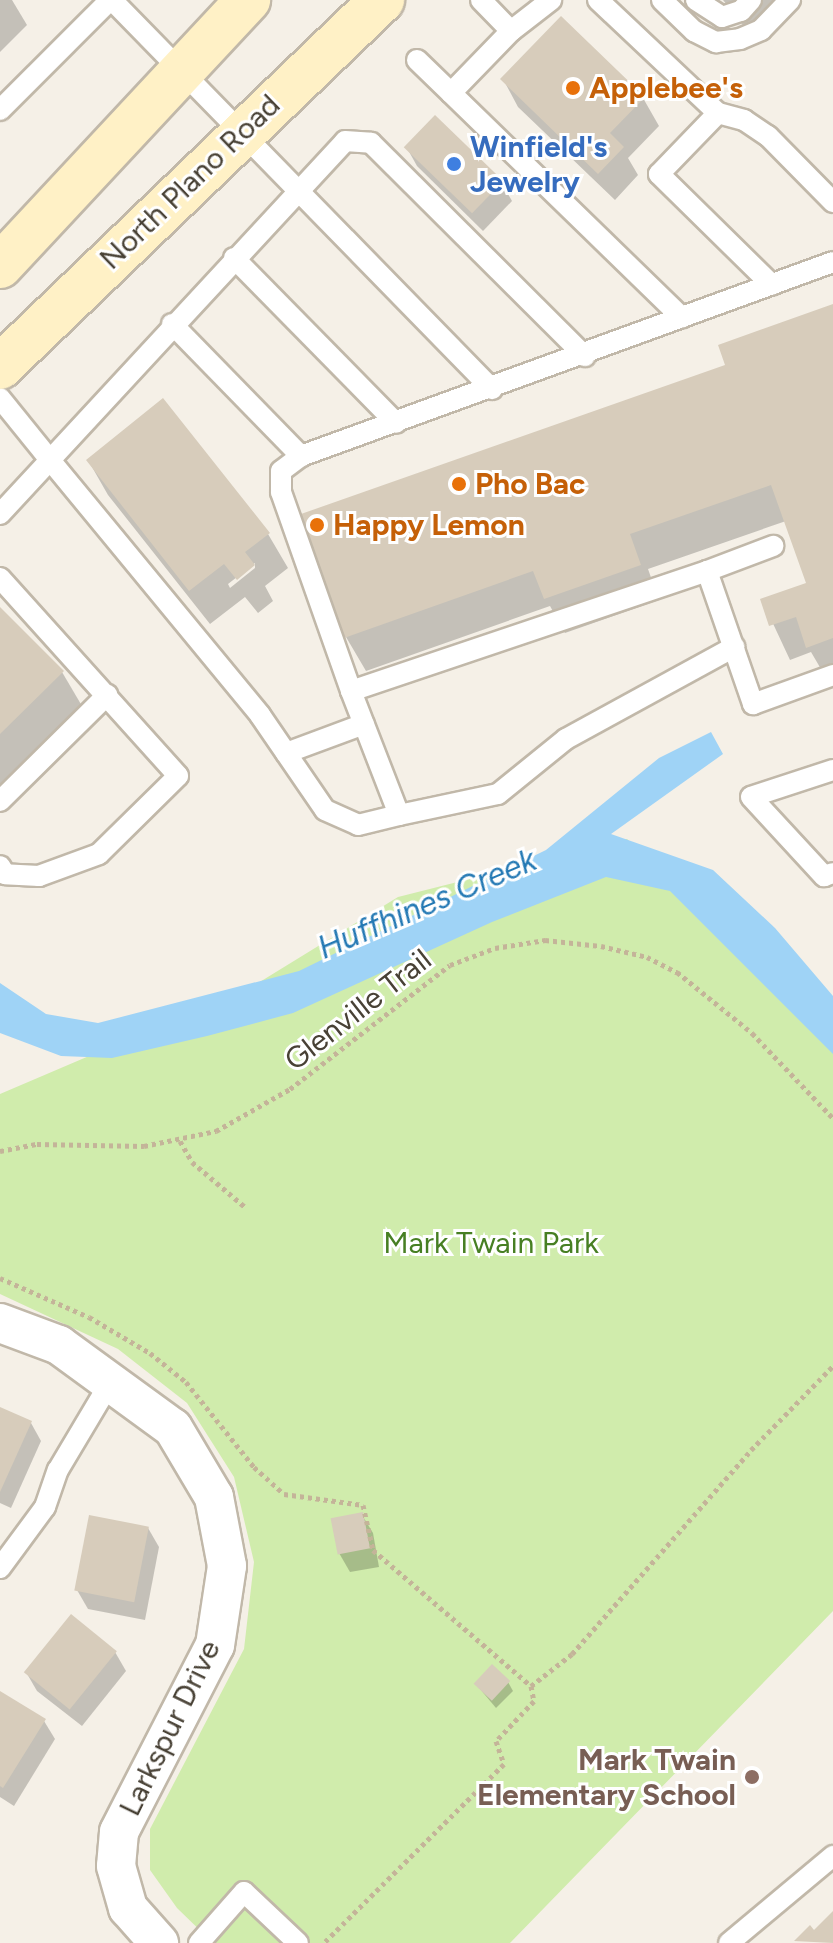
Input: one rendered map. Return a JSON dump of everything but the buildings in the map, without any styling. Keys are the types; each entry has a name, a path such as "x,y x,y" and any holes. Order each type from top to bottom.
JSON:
{"main road":[{"path":"0,266 248,0"},
{"name":"North Plano Road","path":"0,367 240,133 382,0"}],"street":[{"name":"Larkspur Drive","path":"0,1323 59,1345 173,1428 214,1497 227,1566 215,1645 119,1832 116,1866 128,1908 159,1943"}],"lane":[{"path":"0,110 111,0 492,389"},
{"path":"481,0 511,31"},
{"path":"451,93 511,31 551,0"},
{"path":"598,0 718,113 744,120 768,136 833,202"},
{"path":"662,0 694,31 716,42 740,39 761,30 790,0"},
{"path":"696,0 722,17 741,11 751,0"},
{"path":"417,60 682,318"},
{"path":"718,113 659,174 772,285"},
{"path":"0,514 172,324 345,141 371,143 585,356"},
{"path":"234,258 396,423"},
{"path":"399,815 351,691 281,492 281,471 301,456 585,356 833,262"},
{"path":"172,324 301,456"},
{"path":"0,398 286,753 325,810 358,825 445,801 498,794 566,739 734,647"},
{"path":"351,691 773,546"},
{"path":"707,571 753,704 833,675"},
{"path":"0,578 178,776 99,854 39,876 5,874 0,866"},
{"path":"0,801 107,695"},
{"path":"286,753 364,724"},
{"path":"833,770 751,797 824,876 833,873"},
{"path":"0,1568 45,1507 58,1470 111,1381"},
{"path":"729,1943 833,1856"},
{"path":"199,1943 244,1892 298,1943"}],"path":[{"name":"Glenville Trail","path":"0,1151 37,1144 144,1146 180,1141 258,1112 450,965 495,948 545,940 616,949 677,972 752,1033 833,1118"},
{"path":"180,1141 192,1162 245,1207"},
{"path":"531,1686 572,1654 751,1450 833,1366"},
{"path":"235,1441 284,1494 363,1505 373,1550 531,1686 534,1701 496,1741 504,1764 324,1943"}],"green space":[{"name":"Mark Twain Park","path":"627,839 833,1034 833,1611 510,1943 213,1943 177,1908 150,1870 150,1829 244,1649 254,1562 234,1477 187,1403 118,1349 0,1294 0,1094 253,986 398,897"}],"water":[{"path":"711,732 723,754 611,834 713,870 775,928 833,996 833,1054 670,891 606,877 492,922 293,1013 207,1036 112,1058 61,1056 0,1033 0,983 46,1014 98,1023 299,971 546,850 659,758"}],"place":[{"name":"Applebee's","path":"573,88"},
{"name":"Winfield's Jewelry","path":"454,164"},
{"name":"Pho Bac","path":"459,484"},
{"name":"Happy Lemon","path":"317,525"},
{"name":"Mark Twain Elementary School","path":"752,1777"}],"water label":[{"name":"Huffhines Creek","path":"427,904"}]}
